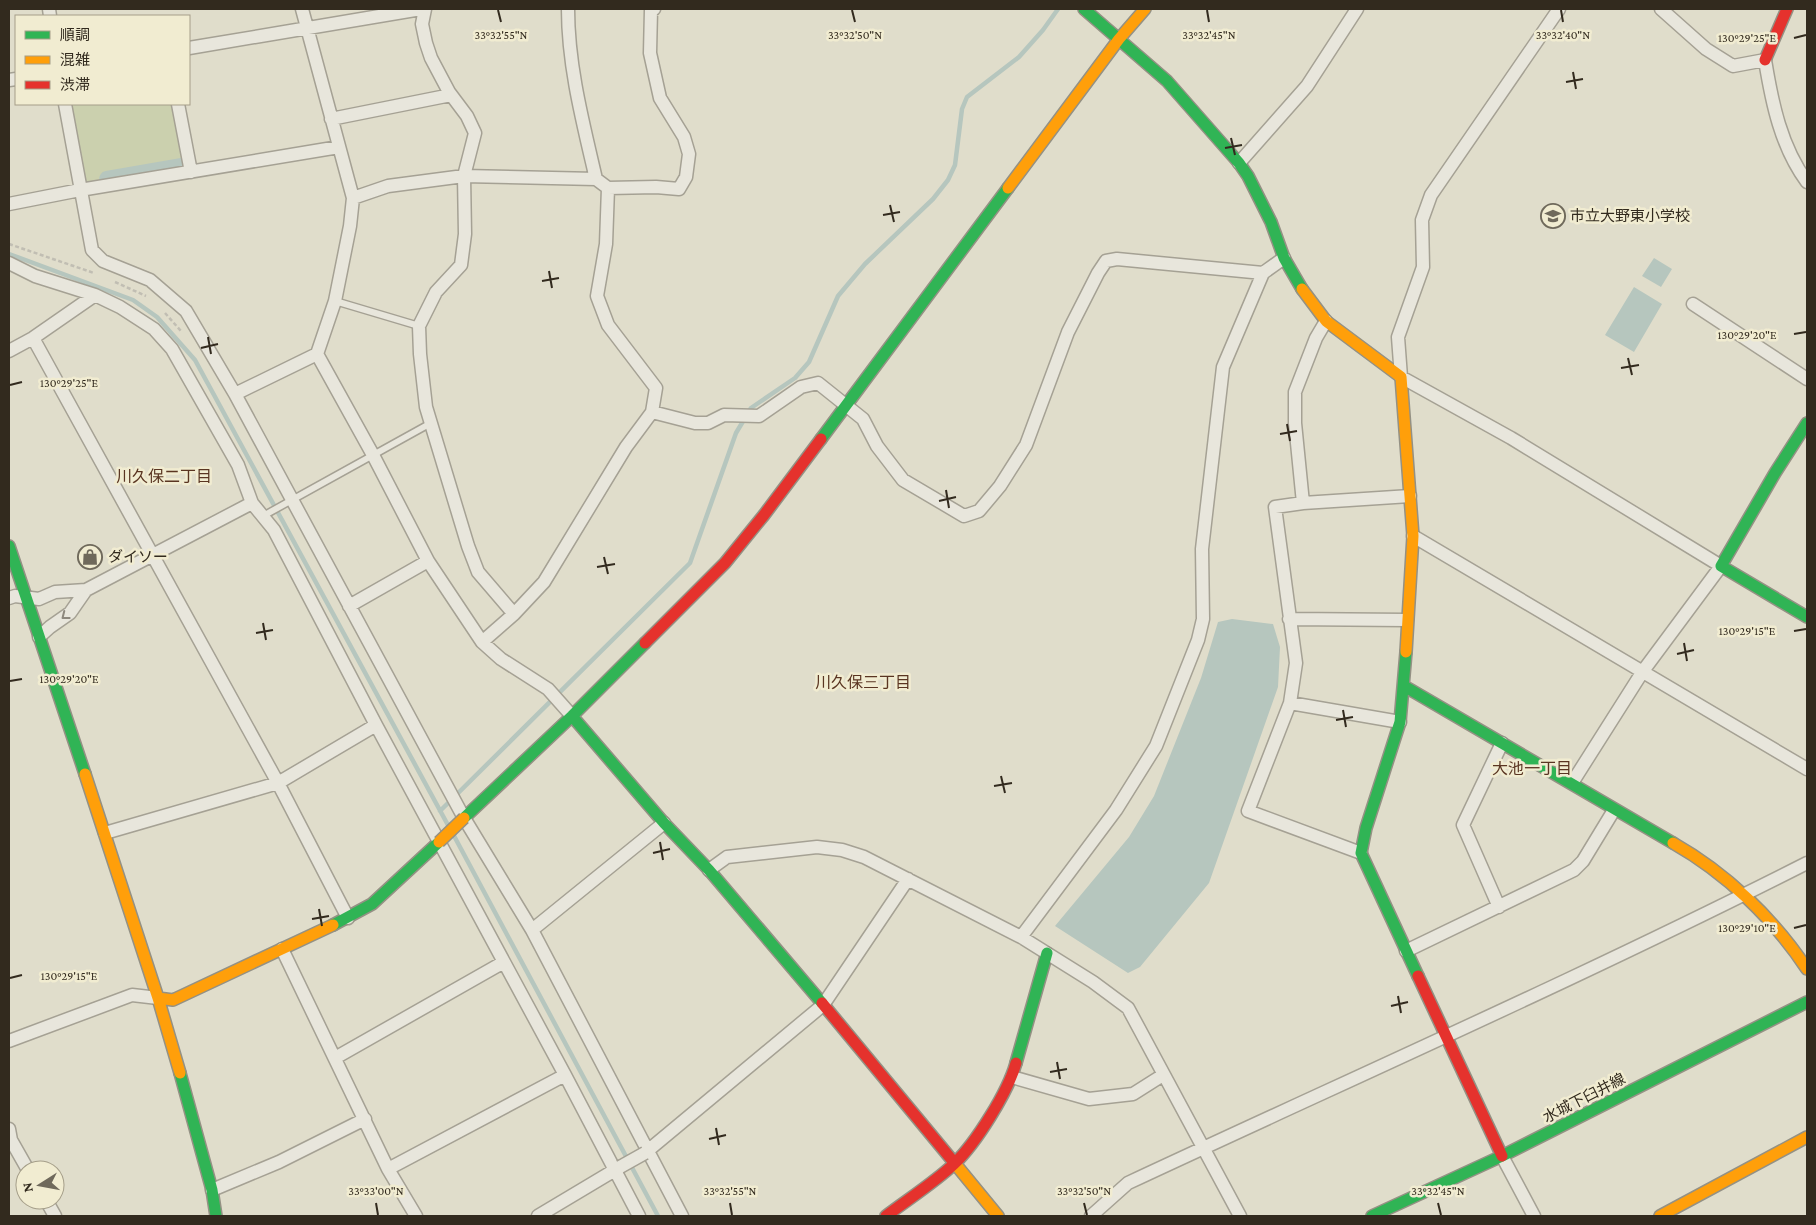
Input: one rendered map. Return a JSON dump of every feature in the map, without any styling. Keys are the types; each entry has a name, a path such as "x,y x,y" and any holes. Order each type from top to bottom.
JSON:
{"street":[{"path":"236,394 317,354 335,301 350,226 353,198 302,9"},
{"path":"190,48 421,9"},
{"path":"425,9 422,24 431,58 451,95 467,116 475,133 464,176 465,234 461,265 436,292 419,326 426,407 468,546 478,572 514,614"},
{"path":"568,9 568,36 581,112 596,179"},
{"path":"353,198 388,186 464,176 596,179 608,188 656,187 680,190 686,177 689,154 684,137 660,98 650,53 651,10 654,9"},
{"path":"1084,9 1167,81 1239,163 1248,176 1271,222 1284,258 1306,295 1326,321 1400,377 1512,438 1807,617"},
{"path":"9,1041 132,996 173,1000 348,918 372,904 572,716 725,563 764,515 847,405 1119,39 1145,9"},
{"path":"1239,163 1307,86 1357,9"},
{"path":"1534,1216 1502,1156 1362,852 1366,828 1400,722 1404,686 1413,536 1398,337 1423,268 1422,220 1431,195 1559,9"},
{"path":"1662,9 1706,49 1733,66 1765,60"},
{"path":"1787,9 1765,60 1778,122 1787,148 1807,182"},
{"path":"331,119 451,95"},
{"path":"65,105 92,250 103,261 150,280 186,311 236,394 464,818 532,930 682,1216"},
{"path":"178,105 191,172"},
{"path":"9,204 80,190 339,147"},
{"path":"482,642 514,614 544,582 626,447 652,412 656,388 608,325 597,296 606,244 608,188"},
{"path":"1021,937 1116,810 1156,746 1198,640 1203,619 1202,549 1223,367 1263,273 1284,258"},
{"path":"652,412 695,423 708,423 724,415 760,416 801,388 818,383 862,419 877,446 903,480 964,516 979,511 1000,486 1026,445 1068,332 1106,261 1117,259 1263,273"},
{"path":"9,263 35,276 95,295 120,307 154,329 172,349 238,465 252,503 274,530 376,725 617,1169 639,1216"},
{"path":"9,351 33,338 95,295"},
{"path":"1693,304 1807,379"},
{"path":"1304,503 1295,423 1295,392 1316,338 1326,321"},
{"path":"33,338 278,783 348,918"},
{"path":"317,354 373,455 428,561 482,642 501,659 548,689 664,823 709,870 998,1216"},
{"path":"1572,783 1643,670 1721,566 1775,473 1807,423"},
{"path":"1362,852 1248,811 1290,703 1296,663 1275,507 1304,503 1410,496"},
{"path":"9,598 27,596 39,599 55,592 86,590 252,503"},
{"path":"1413,536 1643,670 1807,769"},
{"path":"9,546 106,832 158,998 194,1120 212,1190 216,1216"},
{"path":"349,606 428,561"},
{"path":"39,637 70,613 86,590"},
{"path":"1289,619 1407,620"},
{"path":"1404,686 1694,855 1744,895 1789,942 1807,969"},
{"path":"1290,703 1400,722"},
{"path":"106,832 278,783 376,725"},
{"path":"1499,907 1463,825 1502,742"},
{"path":"1406,951 1574,870 1583,861 1614,810"},
{"path":"532,930 664,823"},
{"path":"709,870 727,858 816,848 842,850 864,857 1021,937 1093,982 1128,1008 1240,1216"},
{"path":"1091,1216 1128,1183 1446,1037 1807,863"},
{"path":"538,1216 647,1152 823,1005 908,879"},
{"path":"282,949 388,1169 416,1216"},
{"path":"886,1216 954,1164 983,1128 1012,1077 1047,953"},
{"path":"335,1058 504,962"},
{"name":"水城下臼井線","path":"1372,1216 1502,1156 1807,1002"},
{"path":"388,1169 565,1075"},
{"path":"1012,1077 1089,1099 1133,1094 1163,1075"},
{"path":"212,1190 279,1162 365,1119"},
{"path":"10,1136 23,1160"},
{"path":"1660,1216 1807,1137"}],"lane":[{"path":"335,301 419,326"},
{"path":"263,516 431,423"}],"green space":[{"path":"65,105 178,105 191,172 80,190"}],"shaded area":[{"path":"1654,258 1672,269 1661,287 1642,276"},
{"path":"1634,287 1662,304 1634,352 1605,335"},
{"path":"1232,619 1273,624 1280,647 1278,687 1209,883 1140,967 1128,973 1055,926 1129,837 1154,796 1201,678 1218,622"}],"waterway":[{"path":"440,811 690,563 736,433 751,408 795,378 809,362 838,296 865,264 933,199 948,180 955,165 962,109 967,97 1019,57 1043,30 1058,9"},
{"path":"107,179 182,166"},
{"path":"9,254 133,300 157,317 195,360 449,827"},
{"path":"453,834 658,1216"}],"traffic: fast":[{"path":"1084,9 1167,81 1239,163 1248,176 1271,222 1284,258 1302,289"},
{"path":"821,439 1008,188"},
{"path":"1807,423 1775,473 1721,566 1807,617"},
{"path":"9,546 85,774"},
{"path":"464,818 572,716 645,643"},
{"path":"1406,652 1400,722 1366,828 1361,853 1418,976"},
{"path":"1404,686 1673,843"},
{"path":"572,716 664,823 709,870 822,1003"},
{"path":"333,925 372,904 439,842"},
{"path":"1016,1063 1047,953"},
{"path":"1372,1216 1502,1156 1807,1002"},
{"path":"180,1073 212,1190 216,1216"}],"traffic: slow":[{"path":"1008,188 1119,39 1145,9"},
{"path":"1302,289 1326,321 1401,377 1413,536 1406,652"},
{"path":"85,774 158,998 180,1073"},
{"path":"439,842 464,818"},
{"path":"1673,843 1712,868 1747,898 1779,932 1807,969"},
{"path":"158,998 173,1000 333,925"},
{"path":"1660,1216 1807,1137"},
{"path":"952,1160 998,1216"}],"traffic: jam":[{"path":"1765,60 1787,9"},
{"path":"645,643 725,563 821,439"},
{"path":"1418,976 1502,1156"},
{"path":"822,1003 952,1160"},
{"path":"886,1216 938,1177 963,1155 999,1102 1016,1063"}],"place":[{"name":"市立大野東小学校","path":"1553,216"},
{"name":"ダイソー","path":"90,557"}],"district":[{"name":"川久保二丁目","path":"164,476"},
{"name":"川久保三丁目","path":"863,682"},
{"name":"大池一丁目","path":"1532,768"}]}
